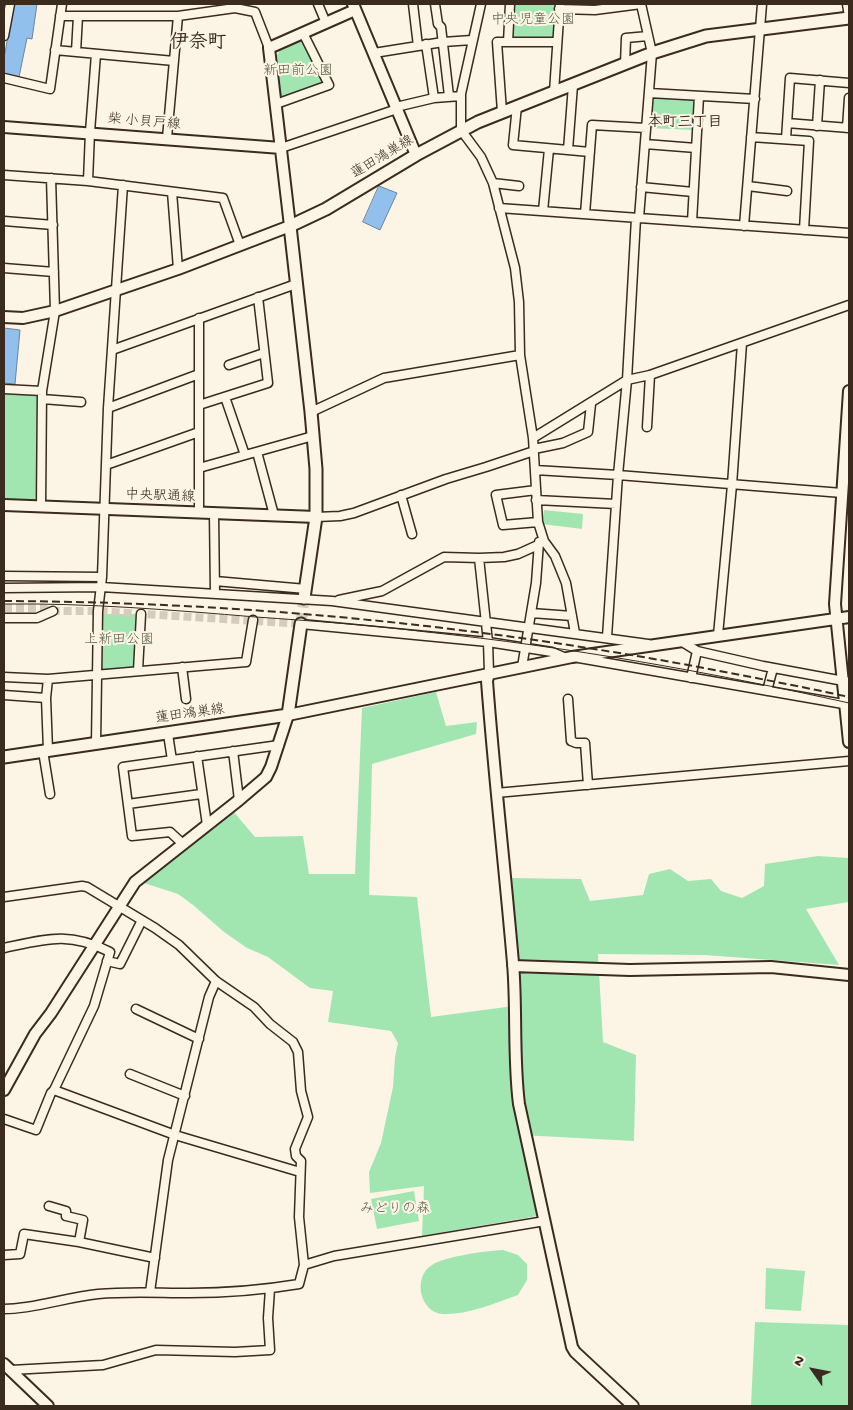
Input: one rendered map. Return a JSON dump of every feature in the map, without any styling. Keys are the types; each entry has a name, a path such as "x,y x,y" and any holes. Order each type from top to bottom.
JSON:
{"main road":[{"name":"蓮田鴻巣線","path":"290,226 347,198 416,155 461,130 516,106 652,53 706,36 849,17"},
{"path":"290,226 316,469 316,517 305,594"},
{"path":"288,716 301,624"},
{"name":"蓮田鴻巣線","path":"4,757 288,716"}],"street":[{"path":"4,36 10,4"},
{"path":"4,78 50,89 62,4"},
{"path":"194,13 195,4"},
{"path":"318,4 326,23"},
{"path":"413,4 434,98"},
{"path":"435,4 438,24 441,27 449,96"},
{"path":"481,4 461,96 461,130 481,157 493,183 515,268 520,354 533,438 536,500 541,543 522,667"},
{"path":"508,42 510,4"},
{"path":"554,92 560,6 595,7 641,4 652,53 607,637"},
{"path":"744,226 762,4"},
{"path":"847,4 849,17"},
{"path":"269,48 326,23 354,7 416,155"},
{"path":"4,317 23,318 55,311 178,269 290,226 269,48 254,12 235,8 178,16 60,16"},
{"path":"76,52 78,16"},
{"path":"167,138 178,16"},
{"path":"276,104 329,85 302,33"},
{"path":"625,64 626,38 648,36"},
{"path":"374,53 442,42 472,40"},
{"path":"502,112 497,42 557,42"},
{"path":"56,50 174,61"},
{"path":"88,181 96,54"},
{"path":"786,140 790,78 849,83"},
{"path":"817,126 820,80"},
{"path":"568,150 572,85"},
{"path":"649,93 754,99"},
{"path":"281,148 397,108 434,98 461,96"},
{"path":"692,222 699,96"},
{"path":"787,122 848,128 849,98"},
{"path":"516,106 513,145 590,152"},
{"path":"585,214 592,125 646,128"},
{"name":"柴 小貝戸線","path":"4,127 90,132 281,148"},
{"path":"752,137 809,141 804,230"},
{"path":"645,144 696,148"},
{"path":"543,211 549,149"},
{"path":"4,174 88,181 223,198 240,245"},
{"path":"41,507 42,395 55,311 52,178"},
{"path":"493,183 519,186"},
{"path":"96,744 98,611 102,578 108,408 123,185"},
{"path":"748,186 787,191"},
{"path":"641,187 693,192"},
{"path":"172,192 178,269"},
{"path":"499,208 849,233"},
{"path":"4,220 53,225"},
{"path":"4,268 54,272"},
{"path":"112,350 296,284"},
{"path":"199,405 268,384 258,297"},
{"path":"533,438 627,380 650,375 849,305"},
{"path":"198,512 199,318"},
{"path":"718,635 732,485 742,343"},
{"path":"229,365 264,353"},
{"path":"311,412 384,378 520,354"},
{"path":"108,408 199,374"},
{"path":"647,427 650,375"},
{"path":"4,389 81,402"},
{"path":"225,397 245,455"},
{"path":"849,398 836,585 836,619 846,681 849,742"},
{"path":"316,517 340,516 446,479 486,468 534,450 564,443 588,432 590,404"},
{"path":"106,465 199,432"},
{"path":"199,468 313,436"},
{"path":"257,452 274,515"},
{"path":"535,470 842,493"},
{"path":"536,490 496,496 503,525 538,522"},
{"path":"401,495 412,534"},
{"path":"536,500 616,504"},
{"name":"中央駅通線","path":"4,505 316,517"},
{"path":"214,513 215,594"},
{"path":"332,601 382,591 444,557 504,557 541,543"},
{"path":"541,543 555,556 566,584 575,633"},
{"path":"479,558 488,642 487,681 496,794 513,966 516,1084 532,1169 572,1347 575,1352 633,1406"},
{"path":"4,576 102,578"},
{"path":"215,580 305,594 332,601 656,645"},
{"path":"4,588 101,587 215,594 305,594"},
{"path":"4,618 37,618 53,611"},
{"path":"531,613 572,616"},
{"path":"138,671 141,614"},
{"path":"4,1090 35,1034 51,1013 135,882 266,777 288,716 569,657 849,617"},
{"path":"4,678 48,679 246,662 253,620"},
{"path":"301,624 525,647 569,657 847,705"},
{"path":"681,641 697,651 773,668 846,681"},
{"path":"691,678 697,651"},
{"path":"182,667 186,699"},
{"path":"767,691 773,668"},
{"path":"48,679 46,750 50,794"},
{"path":"4,695 46,698"},
{"path":"568,699 571,740 576,743 585,743 588,785"},
{"path":"168,734 172,760"},
{"path":"183,844 170,832 132,836 123,767 279,745"},
{"path":"233,751 239,800"},
{"path":"197,756 206,825"},
{"path":"496,794 849,761"},
{"path":"128,804 201,794"},
{"path":"4,897 87,886 178,945 216,981 254,1007 293,1042 298,1052 301,1091 308,1117 295,1149 296,1156 301,1161 299,1217 304,1265 299,1284 270,1289 189,1293 97,1294 31,1307 4,1309"},
{"path":"108,961 120,964 142,920"},
{"path":"4,948 52,938 67,938 95,944 110,952 94,1006 51,1093 36,1130 4,1119"},
{"path":"513,966 630,970 771,967 849,974"},
{"path":"150,1292 168,1160 209,997 216,981"},
{"path":"136,1009 199,1039"},
{"path":"130,1074 185,1096"},
{"path":"54,1090 175,1135 300,1172"},
{"path":"49,1206 66,1211 66,1216 83,1220 80,1242"},
{"path":"304,1265 334,1256 545,1221"},
{"path":"4,1255 20,1254 24,1234 80,1242 155,1258"},
{"path":"7,1367 103,1365 156,1350 234,1352 270,1350 268,1318 270,1289"},
{"path":"7,1367 45,1406"}],"green space":[{"name":"中央児童公園","path":"512,4 556,4 554,38 509,39"},
{"name":"新田前公園","path":"302,39 325,82 324,84 281,98 277,55 280,50"},
{"path":"655,96 694,99 697,102 694,130 648,128 650,100"},
{"path":"4,392 39,393 37,504 4,502"},
{"path":"544,510 583,514 582,529 542,524"},
{"name":"上新田公園","path":"101,614 138,614 136,669 101,671"},
{"path":"436,692 446,726 477,722 476,734 372,764 369,895 417,897 431,1017 521,1005 511,878 581,879 590,901 643,895 649,874 670,869 688,881 711,879 721,891 742,898 764,886 765,864 818,856 849,858 849,902 806,909 839,965 704,955 598,954 603,1042 636,1055 634,1141 521,1135 537,1216 422,1236 424,1186 370,1193 369,1172 381,1143 393,1087 398,1043 391,1031 328,1022 333,991 310,988 268,957 247,948 224,932 178,894 144,883 233,811 255,837 303,836 309,874 355,874 362,708"},
{"name":"みどりの森","path":"414,1191 419,1221 377,1229 371,1199"},
{"path":"503,1250 518,1255 527,1264 527,1280 518,1295 481,1308 452,1314 435,1312 424,1301 421,1294 422,1278 432,1265 456,1257"},
{"path":"766,1268 805,1271 801,1311 765,1309"},
{"path":"755,1322 849,1325 849,1406 751,1406"}],"water":[{"path":"14,4 37,4 32,39 27,38 19,77 4,74 4,59"},
{"path":"379,186 397,193 380,230 363,222"},
{"path":"4,328 20,330 15,384 4,383"}],"tunnel":[{"path":"301,624 304,598"},
{"path":"4,608 98,611 301,624"}],"tram line":[{"path":"4,604 98,606 162,610 363,625 480,638 639,662 849,703"}],"railway":[{"path":"4,601 189,606 373,620 558,643 768,680 849,697"}],"district":[{"name":"伊奈町","path":"198,44"},
{"name":"本町三丁目","path":"685,124"}]}
